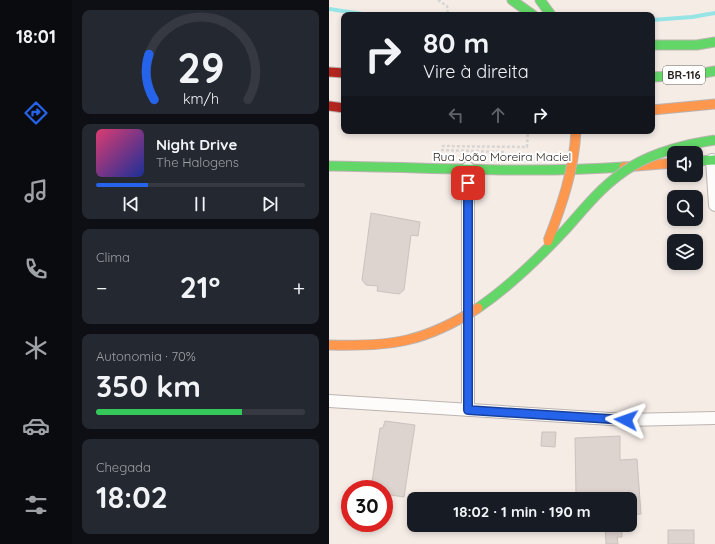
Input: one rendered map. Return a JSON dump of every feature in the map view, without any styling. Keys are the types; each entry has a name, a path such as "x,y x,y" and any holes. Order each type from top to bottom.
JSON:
{"main road":[{"path":"512,0 529,12"},
{"path":"540,0 549,12"},
{"path":"655,45 715,42"},
{"name":"BR-116","path":"655,77 693,75 715,71"},
{"path":"329,72 341,73"},
{"path":"655,110 715,104"},
{"path":"329,106 341,108"},
{"path":"544,250 559,215 570,171 576,134"},
{"path":"329,345 386,345 419,338 457,321 483,305 508,286 565,231 582,209 634,165 676,148 715,140"},
{"path":"703,161 713,160"},
{"name":"Rua João Moreira Maciel","path":"329,166 592,168 667,163"}],"street":[{"path":"713,160 715,205"},
{"path":"468,168 468,410"},
{"path":"329,401 626,420 715,418"}],"path":[{"path":"438,0 447,6 448,12"},
{"path":"443,146 527,146 528,134"}],"building":[{"path":"371,213 420,222 418,236 411,235 404,290 399,294 377,291 378,286 366,285 362,280"},
{"path":"385,421 415,425 404,497 393,495 393,480 372,480 380,428 383,428"},
{"path":"542,432 556,432 555,447 541,446"},
{"path":"620,436 620,460 637,459 641,514 637,514 637,492 576,492 575,438"},
{"path":"668,530 694,530 694,544 668,544"},
{"path":"605,532 622,532 622,537 617,537 618,544 606,544"}],"waterway":[{"path":"329,9 350,12"},
{"path":"655,20 692,17 715,13"}],"traffic: fast":[{"path":"512,0 529,12"},
{"path":"540,0 549,12"},
{"path":"655,45 697,45 715,42"},
{"path":"655,77 693,75 715,71"},
{"path":"478,308 535,261 597,194 623,172 634,165 663,152 715,140"},
{"path":"703,161 715,160"},
{"path":"329,166 513,170 624,167"}],"traffic: slow":[{"path":"655,110 715,104"},
{"path":"548,241 567,187 573,160 576,134"},
{"path":"624,167 667,164"},
{"path":"329,345 371,345 407,340 441,328 478,308"}],"traffic: jam":[{"path":"329,72 341,73"},
{"path":"329,106 341,108"}],"route":[{"path":"468,183 468,410 626,420"}]}
